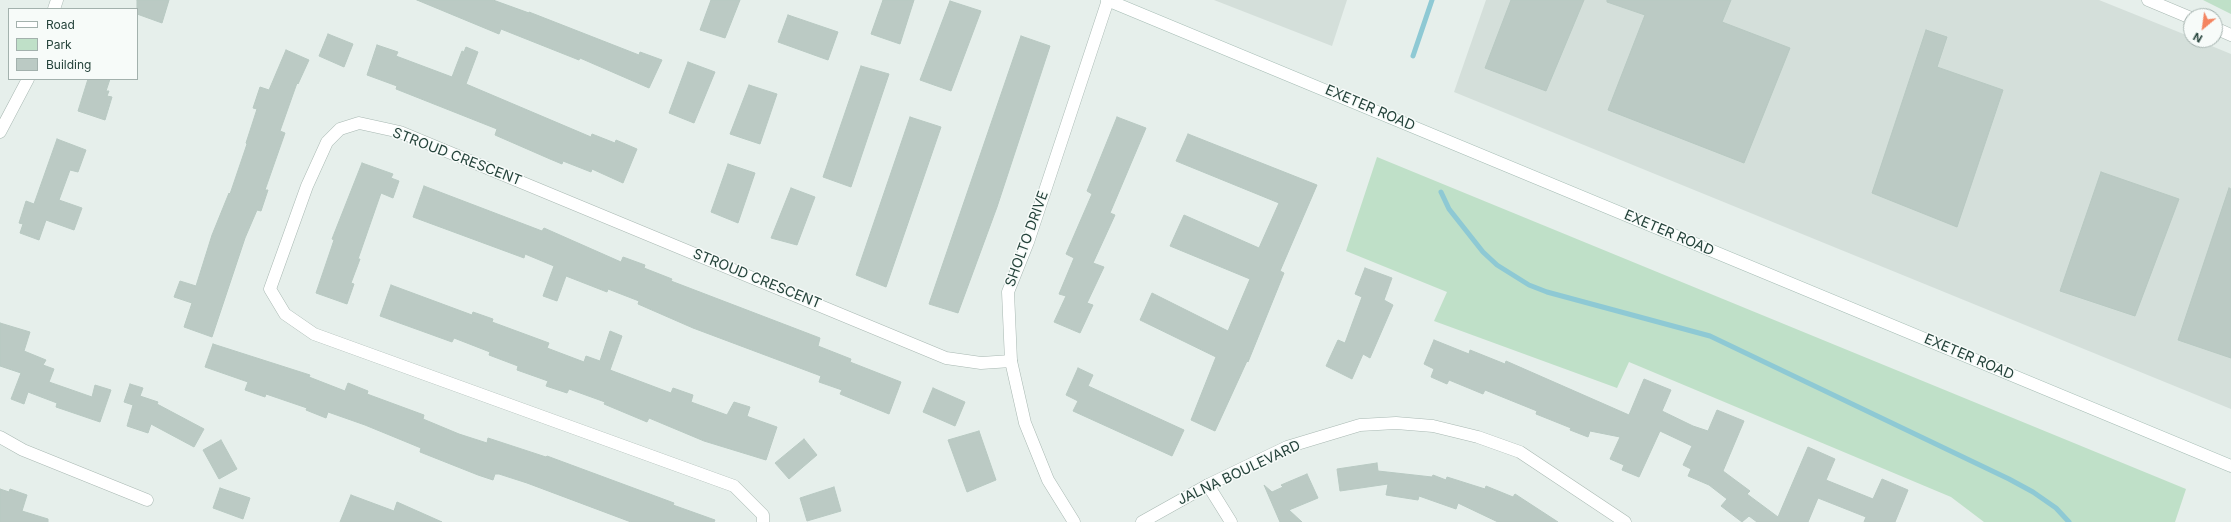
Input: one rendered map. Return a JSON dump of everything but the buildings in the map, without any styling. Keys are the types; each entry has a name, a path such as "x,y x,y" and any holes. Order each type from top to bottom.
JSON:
{"street":[{"name":"SHOLTO DRIVE","path":"1074,522 1048,480 1025,423 1011,361 1008,292 1028,242 1108,0"},
{"name":"EXETER ROAD","path":"1108,0 2231,466"},
{"path":"2148,0 2183,15"},
{"path":"0,132 27,80"},
{"name":"STROUD CRESCENT","path":"763,522 763,515 734,486 314,334 285,314 270,289 307,186 327,142 340,129 359,123 400,132 946,358 981,363 1011,361"},
{"name":"JALNA BOULEVARD","path":"1142,522 1208,485 1287,447 1360,425 1396,423 1433,426 1478,437 1520,452 1625,522"},
{"path":"0,437 23,450 147,500"},
{"path":"1208,485 1231,522"}],"shaded area":[{"path":"1214,0 1347,0 1332,46"},
{"path":"1486,0 2099,0 2183,34 2183,48 2216,48 2231,54 2231,409 1454,92"}],"green space":[{"path":"2203,0 2231,0 2231,14 2223,10 2223,8 2219,8"},
{"path":"1377,157 2186,489 2175,522 1984,522 1951,497 1629,362 1617,388 1434,321 1447,292 1346,251"}],"waterway":[{"path":"1413,56 1432,0"},
{"path":"1441,192 1449,209 1483,252 1497,265 1529,285 1547,292 1710,336 2009,479 2033,492 2056,508 2069,522"}]}
